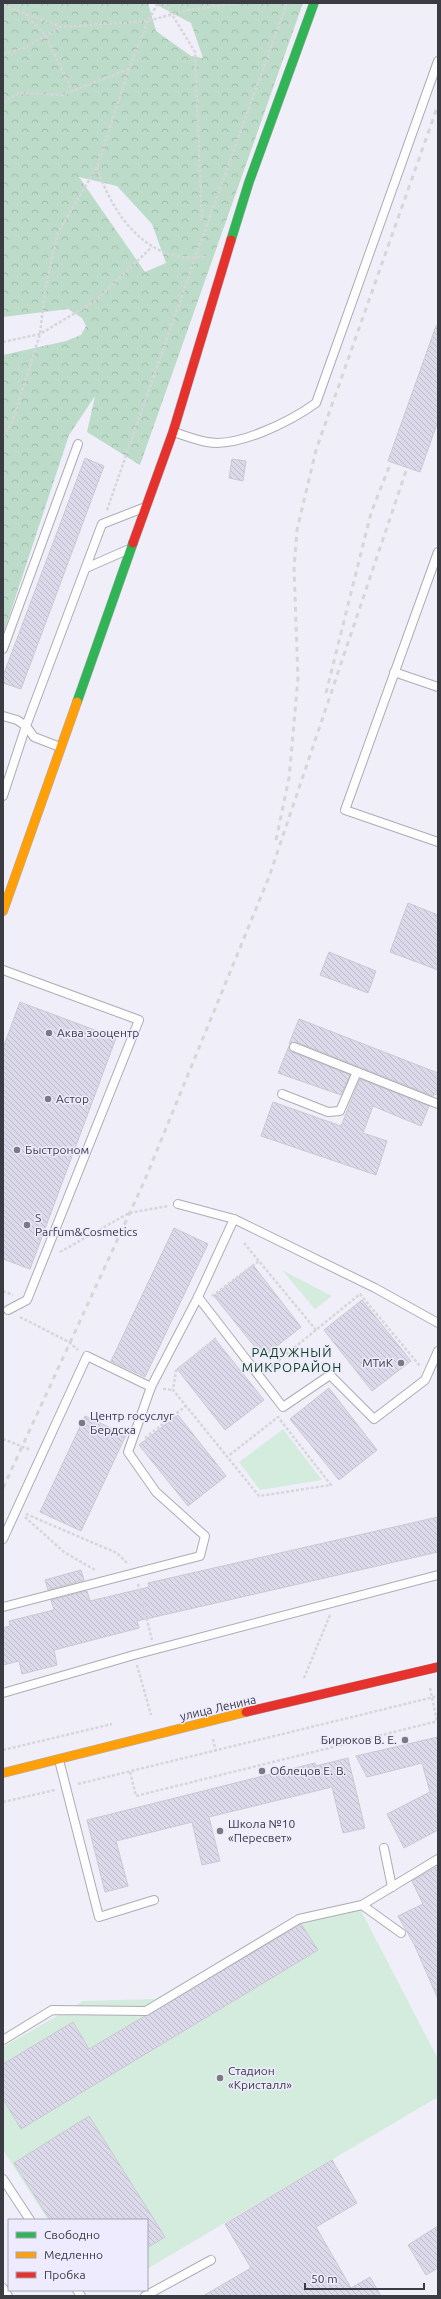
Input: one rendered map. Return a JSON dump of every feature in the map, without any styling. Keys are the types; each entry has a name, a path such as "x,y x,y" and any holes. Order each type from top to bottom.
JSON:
{"street":[{"path":"3,910 130,548 173,432 249,182 314,3"},
{"name":"улица Ленина","path":"3,1773 438,1667"}],"lane":[{"path":"173,432 207,442 227,442 296,417 316,403 438,61"},
{"path":"3,649 78,444"},
{"path":"4,791 26,726 102,524 145,507"},
{"path":"86,568 130,548"},
{"path":"438,552 345,810 438,842"},
{"path":"394,672 438,687"},
{"path":"3,716 17,720 26,726 34,737 61,747"},
{"path":"3,970 139,1020 27,1300 8,1310"},
{"path":"294,1047 438,1104"},
{"path":"282,1094 328,1112 340,1111 357,1072"},
{"path":"178,1204 234,1219 375,1288 438,1323"},
{"path":"3,1606 200,1556 205,1536 156,1492 128,1452 151,1387 201,1300 234,1219"},
{"path":"201,1300 283,1407 330,1375 374,1419 425,1380 438,1351"},
{"path":"3,1540 87,1356 151,1387"},
{"path":"3,1693 134,1655 438,1575"},
{"path":"58,1759 99,1917 154,1900"},
{"path":"384,1848 392,1887"},
{"path":"3,2040 52,2010 146,2011 299,1919 362,1905 438,1859"},
{"path":"362,1905 401,1933"},
{"path":"3,2179 29,2219"},
{"path":"145,2296 211,2260"}],"path":[{"path":"3,436 12,423 40,334 45,290 58,232 97,167 128,69 148,21 158,3"},
{"path":"165,3 195,52 202,221"},
{"path":"3,6 62,27 148,21 172,14 237,3"},
{"path":"102,524 195,258 287,3"},
{"path":"24,13 46,36 72,91"},
{"path":"3,54 24,48 62,27"},
{"path":"3,102 19,93 62,95 128,69"},
{"path":"97,167 105,190 133,230 152,248 182,258 195,258 227,252"},
{"path":"3,342 40,334 95,301 152,248"},
{"path":"41,1262 129,1213 178,1204"},
{"path":"244,1242 316,1330"},
{"path":"201,1300 260,1260"},
{"path":"259,1376 360,1294 427,1375"},
{"path":"8,1310 70,1342 87,1356"},
{"path":"224,1331 176,1371 173,1390 227,1457 259,1496 331,1485 278,1417 227,1457"},
{"path":"128,1452 186,1406"},
{"path":"3,1439 42,1455"},
{"path":"16,1510 117,1553 136,1573 154,1650"},
{"path":"16,1510 64,1552 92,1570 99,1570"},
{"path":"304,1678 336,1602"},
{"path":"134,1655 151,1715"},
{"path":"3,1802 438,1696"},
{"path":"130,1772 136,1796 438,1721"}],"green space":[{"path":"3,3 148,3 156,31 191,56 203,58 191,23 153,3 303,3 140,465 87,432 95,396 69,435 3,635 3,355 66,341 81,335 86,326 82,318 68,309 3,317","holes":["79,177 117,186 152,224 166,263 145,272"]},
{"path":"282,1270 332,1296 315,1309"},
{"path":"283,1429 322,1480 260,1490 239,1462"},
{"name":"Стадион «Кристалл»","path":"357,1903 438,2059 438,2097 148,2268 148,2219 47,2219 3,2150 3,2047 83,2001 155,1999 296,1917"}],"building":[{"path":"436,326 438,326 438,421 420,472 388,461"},
{"path":"85,458 104,466 21,689 3,683 3,676"},
{"path":"232,459 246,461 243,481 229,478"},
{"path":"408,903 438,915 438,970 390,952"},
{"path":"329,952 376,971 368,993 320,975"},
{"name":"Астор","path":"20,1002 116,1038 30,1269 3,1259 3,1048"},
{"path":"299,1019 438,1073 438,1095 434,1094 433,1096 296,1042 289,1044"},
{"path":"289,1046 292,1052 350,1075 341,1095 278,1073"},
{"path":"360,1079 429,1106 421,1126 373,1106 363,1133 387,1141 376,1175 261,1136 273,1102 341,1126"},
{"path":"174,1228 208,1244 145,1377 111,1361"},
{"path":"253,1265 301,1327 263,1357 214,1296"},
{"path":"362,1300 411,1361 372,1391 324,1330"},
{"path":"215,1339 264,1400 225,1430 177,1369"},
{"path":"329,1388 377,1450 339,1480 290,1419"},
{"path":"178,1415 226,1476 188,1506 139,1445"},
{"path":"85,1416 126,1435 81,1531 40,1512"},
{"path":"438,1517 438,1552 137,1621 139,1628 54,1650 57,1665 22,1674 19,1661 3,1665 3,1628 10,1626 9,1621 54,1610 51,1600 87,1591 90,1601 149,1587 148,1583"},
{"path":"81,1570 84,1580 48,1590 45,1580"},
{"path":"438,1737 438,1830 404,1848 387,1814 430,1792 422,1763 367,1777 356,1756"},
{"path":"348,1758 365,1828 343,1833 332,1787 209,1817 220,1861 202,1865 192,1822 116,1841 128,1886 105,1892 87,1820 315,1763 316,1766"},
{"path":"438,1866 438,1999 414,1944 398,1916 423,1904 412,1881"},
{"path":"301,1924 318,1950 21,2129 3,2099 3,2064 73,2022 89,2049"},
{"path":"89,2116 165,2237 148,2247 148,2219 49,2219 14,2163"},
{"path":"332,2160 357,2203 316,2227 351,2288 370,2277 381,2296 203,2296 251,2268 225,2224"},
{"path":"438,2226 438,2268 426,2275 408,2245"}],"railway":[{"path":"276,840 289,778 298,678 294,568 297,530 316,450 438,105"},
{"path":"326,693 371,513 391,462"},
{"path":"3,1488 144,1182 269,877 407,468"}],"traffic: fast":[{"path":"231,240 249,182 314,3"},
{"path":"77,702 133,543"}],"traffic: slow":[{"path":"3,911 77,702"},
{"path":"3,1773 246,1712"}],"traffic: jam":[{"path":"133,543 173,432 231,240"},
{"path":"246,1712 438,1667"}],"place":[{"name":"Аква зооцентр","path":"49,1033"},
{"name":"Астор","path":"48,1099"},
{"name":"Быстроном","path":"17,1150"},
{"name":"S Parfum&Cosmetics","path":"27,1225"},
{"name":"МТиК","path":"401,1363"},
{"name":"Центр госуслуг Бердска","path":"82,1423"},
{"name":"Бирюков В. Е.","path":"405,1740"},
{"name":"Облецов Е. В.","path":"262,1771"},
{"name":"Школа №10 «Пересвет»","path":"220,1831"},
{"name":"Стадион «Кристалл»","path":"220,2078"}],"district":[{"name":"РАДУЖНЫЙ МИКРОРАЙОН","path":"292,1360"}]}
